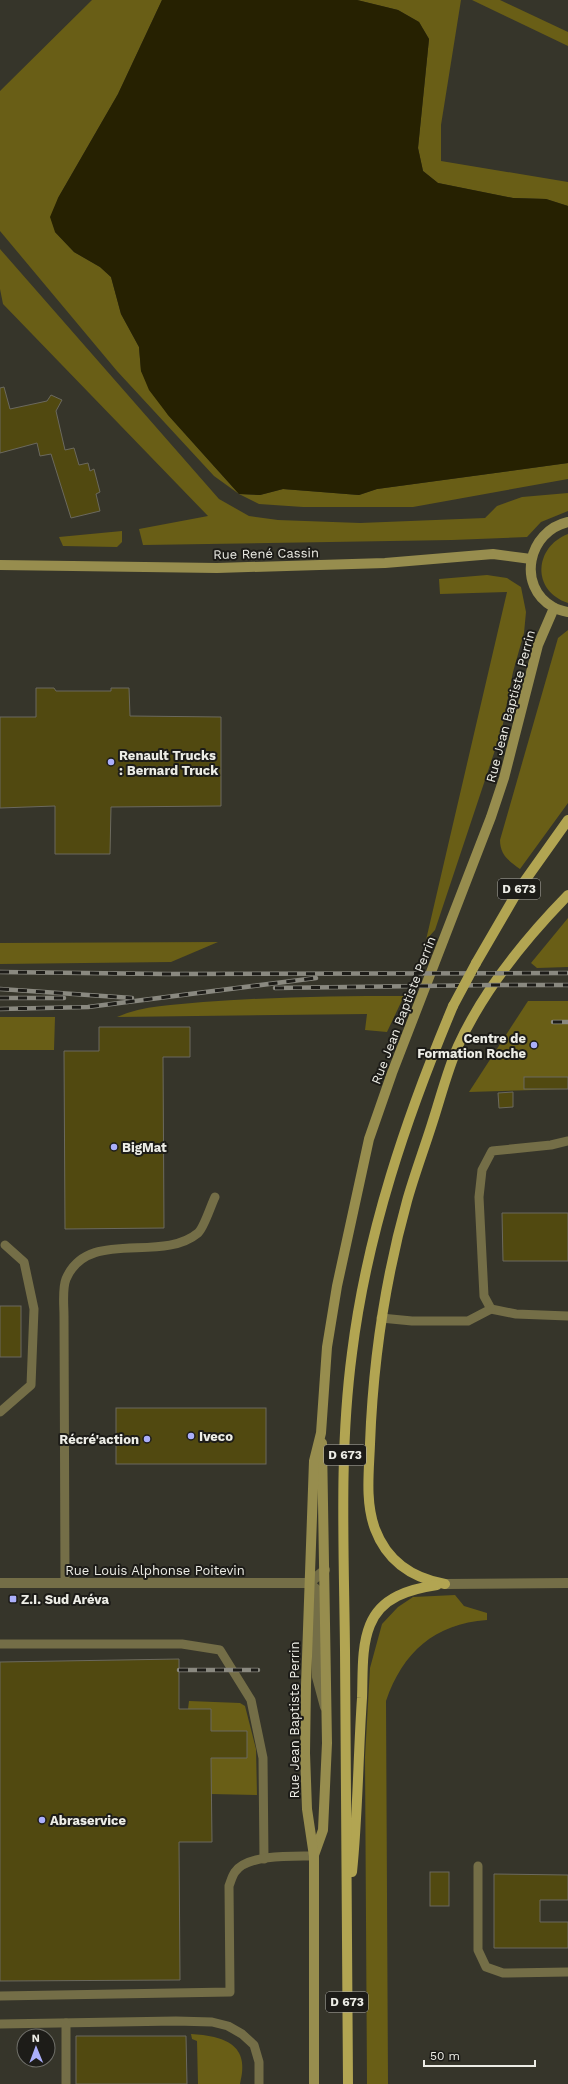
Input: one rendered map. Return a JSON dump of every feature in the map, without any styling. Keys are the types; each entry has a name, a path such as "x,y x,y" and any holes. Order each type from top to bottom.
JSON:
{"main road":[{"path":"568,522 554,527 543,536 536,546 531,559 531,573 535,587 543,599 554,608 568,612"},
{"name":"Rue René Cassin","path":"0,565 217,568 385,563 493,554 531,559"},
{"name":"Rue Jean Baptiste Perrin","path":"314,1856 323,1830 326,1714 325,1570 321,1433 327,1347 337,1286 369,1139 392,1073 491,817 506,771 538,646 554,608"},
{"name":"D 673","path":"348,2084 344,1513 346,1425 351,1358 362,1293 378,1222 394,1166 428,1065 453,1006 519,889 568,820"},
{"path":"445,1584 421,1578 401,1565 382,1543 371,1514 368,1480 371,1396 381,1318 407,1201 458,1046 474,1016 501,973 534,930 568,895"},
{"name":"Rue Jean Baptiste Perrin","path":"314,2084 314,1856 307,1809 306,1753 309,1583 314,1461 321,1433"},
{"path":"347,1920 357,1829 358,1753 364,1663 370,1625 385,1605 405,1591 445,1584"}],"street":[{"path":"309,1583 325,1570"},
{"name":"Rue Louis Alphonse Poitevin","path":"0,1583 309,1583"},
{"name":"Rue Jean Baptiste Perrin","path":"309,1583 316,1589 317,1676 326,1714"},
{"path":"445,1584 568,1583"}],"lane":[{"path":"491,1309 484,1296 479,1197 482,1170 492,1151 551,1145 568,1141"},
{"path":"65,1583 64,1316 66,1280 78,1261 96,1251 177,1245 199,1233 215,1197"},
{"path":"0,1412 31,1385 34,1309 24,1262 5,1245"},
{"path":"381,1318 412,1321 468,1321 491,1309 516,1314 568,1316"},
{"path":"0,1644 182,1644 220,1650 251,1700 263,1758 264,1859"},
{"path":"0,1996 230,1992 229,1886 236,1871 250,1861 284,1856 314,1856"},
{"path":"478,1866 478,1950 486,1967 503,1973 568,1972"},
{"path":"0,2024 176,2021 212,2022 228,2026 242,2034 254,2045 259,2062 259,2084"},
{"path":"66,2023 66,2084"}],"shaded area":[{"path":"92,0 162,0 118,94 58,198 55,232 74,252 100,267 111,277 121,314 139,347 141,371 168,415 239,494 214,476 117,371 0,231 0,91"},
{"path":"162,0 357,0 398,10 419,22 429,39 418,148 423,171 438,183 513,198 546,199 568,206 568,463 377,489 359,495 283,489 260,495 239,494 168,415 149,390 141,371 139,347 121,314 111,277 100,267 74,252 55,232 50,217 58,198 118,94"},
{"path":"357,0 461,0 441,125 441,161 568,182 568,206 546,199 513,198 438,183 423,171 418,148 429,39 419,22 398,10"},
{"path":"472,0 500,0 568,32 568,46"},
{"path":"0,249 219,499 249,516 278,520 360,523 485,518 497,506 522,497 568,493 568,511 541,522 527,537 452,540 143,545 139,529 208,516 3,304 0,289"},
{"path":"568,463 568,479 413,507 303,507 259,504 239,494 260,495 283,489 359,495 377,489"},
{"path":"122,531 122,542 117,547 63,546 59,537"},
{"path":"568,534 568,603 556,597 548,589 543,579 541,569 543,558 548,549 557,540"},
{"path":"487,575 507,578 521,587 526,612 524,633 513,672 502,729 435,930 426,940 507,592 440,594 439,579"},
{"path":"568,630 568,803 520,869 503,854 500,840 558,638"},
{"path":"568,918 568,967 537,968 531,963"},
{"path":"218,942 171,962 0,964 0,943"},
{"path":"404,996 387,1032 365,1030 367,1014 117,1017 148,1008 203,1002 304,997"},
{"name":"Centre de Formation Roche","path":"528,1001 568,1001 568,1089 469,1092"},
{"path":"0,1017 55,1017 54,1050 0,1050"},
{"path":"455,1595 464,1606 487,1613 487,1620 451,1627 436,1634 423,1644 411,1655 402,1668 386,1701 388,2084 367,2084 365,1757 370,1668 382,1624 398,1607 413,1597"},
{"path":"189,1701 240,1703 245,1706 256,1749 257,1795 211,1794 211,1709 188,1709"},
{"path":"191,2034 224,2040 238,2051 242,2060 240,2084 198,2084 197,2041 192,2039"}],"building":[{"path":"4,387 10,409 47,401 51,395 62,400 56,411 65,450 74,448 79,465 88,463 90,471 94,469 100,492 96,494 100,511 71,518 51,454 40,456 37,443 0,453 0,388"},
{"name":"Renault Trucks : Bernard Truck","path":"36,688 54,688 56,691 111,691 111,688 129,688 130,716 221,717 221,806 111,807 110,854 55,854 55,806 0,808 0,717 36,717"},
{"path":"99,1027 190,1027 190,1057 163,1057 164,1228 65,1229 64,1051 99,1051"},
{"path":"524,1077 568,1077 568,1089 524,1089"},
{"path":"513,1092 513,1107 499,1108 498,1093"},
{"path":"502,1213 568,1213 568,1261 503,1261"},
{"path":"0,1306 21,1306 21,1357 0,1357"},
{"name":"Iveco","path":"116,1408 266,1408 266,1464 116,1464"},
{"path":"179,1659 179,1709 211,1709 211,1731 247,1731 247,1758 211,1758 212,1842 179,1842 180,1980 0,1981 0,1662"},
{"path":"430,1872 449,1872 449,1906 430,1906"},
{"path":"494,1874 568,1875 568,1900 540,1900 540,1922 568,1922 568,1948 494,1948"},
{"path":"76,2036 186,2036 187,2084 76,2084"}],"railway":[{"path":"0,972 167,974 568,973"},
{"path":"0,1009 88,1007 316,978"},
{"path":"275,988 568,985"},
{"path":"0,989 132,998"},
{"path":"0,998 64,998"},
{"path":"553,1022 568,1022"},
{"path":"179,1670 258,1670"}],"place":[{"name":"Renault Trucks : Bernard Truck","path":"111,762"},
{"name":"Centre de Formation Roche","path":"534,1045"},
{"name":"BigMat","path":"114,1147"},
{"name":"Iveco","path":"191,1436"},
{"name":"Récré'action","path":"147,1439"},
{"name":"Z.I. Sud Aréva","path":"13,1599"},
{"name":"Abraservice","path":"42,1820"}]}
